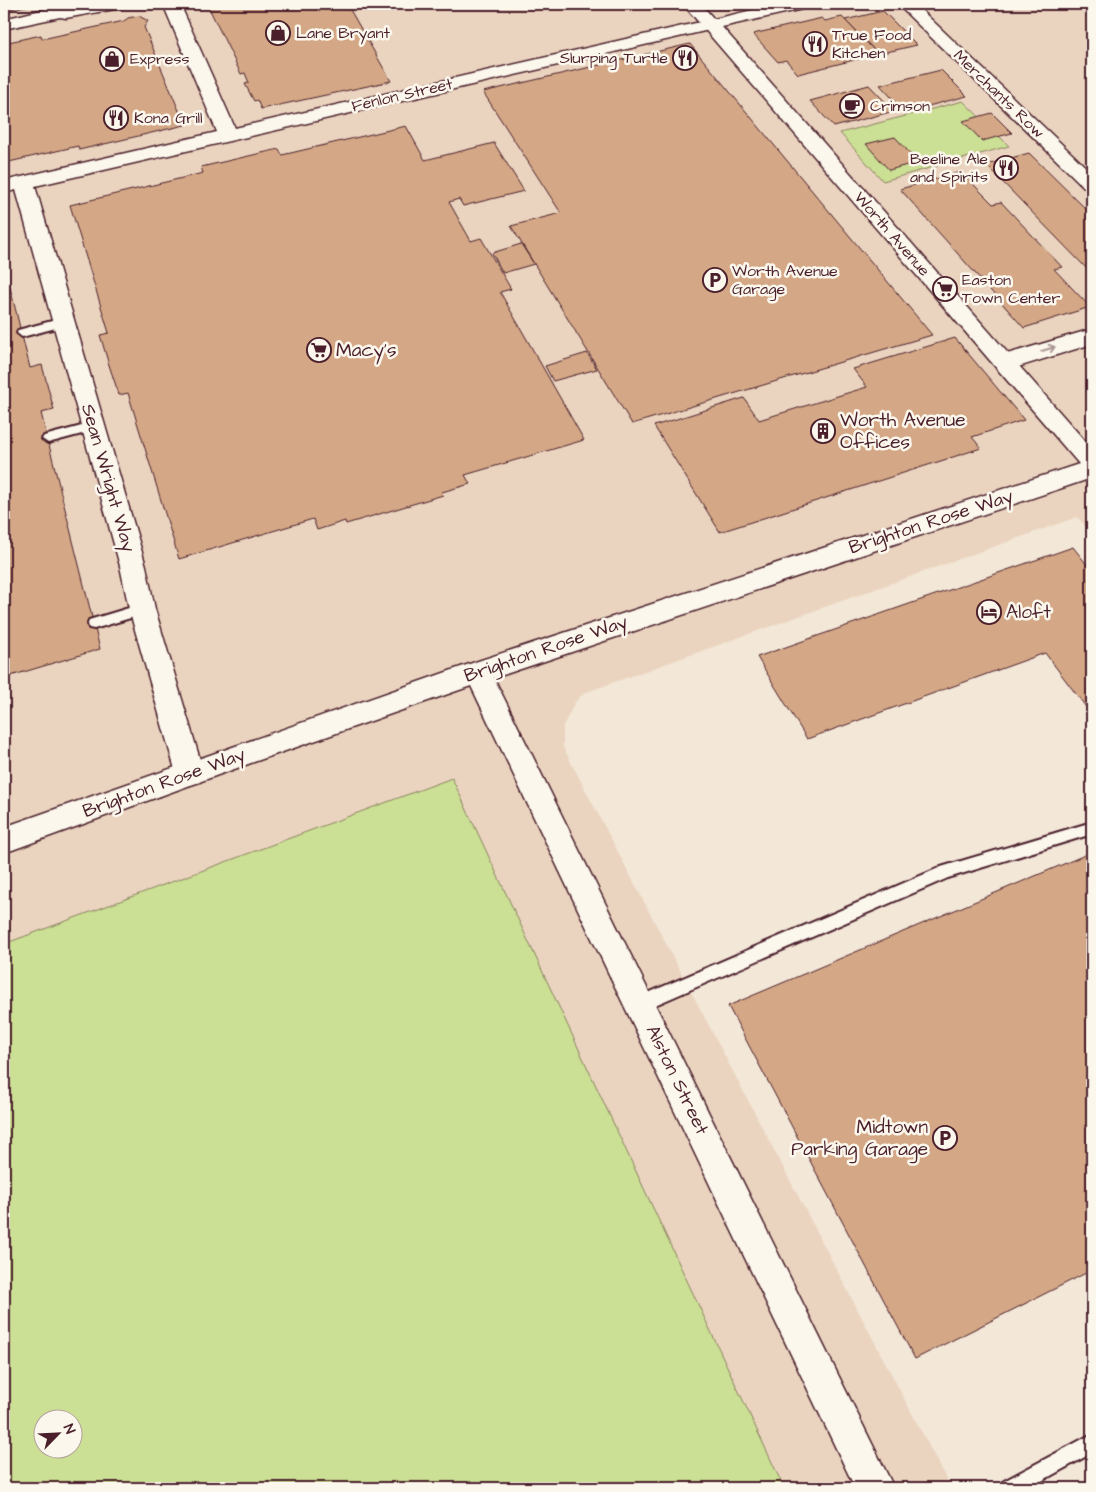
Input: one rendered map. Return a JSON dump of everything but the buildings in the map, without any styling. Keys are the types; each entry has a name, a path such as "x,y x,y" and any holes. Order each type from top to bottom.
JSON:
{"street":[{"path":"4,24 55,13 83,4"},
{"path":"55,13 71,14 115,4"},
{"path":"171,4 228,135"},
{"name":"Worth Avenue","path":"692,4 1092,464"},
{"name":"Fenlon Street","path":"14,185 800,4"},
{"name":"Merchants Row","path":"905,4 1092,184"},
{"name":"Sean Wright Way","path":"14,185 63,322 133,566 142,610 190,773"},
{"path":"1005,363 1092,336"},
{"name":"Brighton Rose Way","path":"4,840 478,672 1092,469"},
{"name":"Alston Street","path":"478,672 875,1488"}],"lane":[{"path":"22,333 63,322"},
{"path":"48,439 93,427"},
{"path":"94,624 142,610"},
{"path":"639,1004 946,872 1092,828"},
{"path":"1011,1488 1092,1443"}],"shaded area":[{"path":"4,4 1092,4 1092,533 1077,517 584,693 575,702 563,726 563,747 951,1488 4,1488"}],"green space":[{"path":"963,101 1009,146 883,181 840,133"},
{"path":"452,778 784,1488 4,1488 4,944"}],"place":[{"name":"Lane Bryant","path":"278,33"},
{"name":"True Food Kitchen","path":"815,44"},
{"name":"Slurping Turtle","path":"685,58"},
{"name":"Express","path":"112,59"},
{"name":"Crimson","path":"852,106"},
{"name":"Kona Grill","path":"116,118"},
{"name":"Beeline Ale and Spirits","path":"1006,168"},
{"name":"Worth Avenue Garage","path":"715,280"},
{"name":"Easton Town Center","path":"945,289"},
{"name":"Macy's","path":"319,350"},
{"name":"Worth Avenue Offices","path":"823,431"},
{"name":"Aloft","path":"989,612"},
{"name":"Midtown Parking Garage","path":"945,1138"}]}
